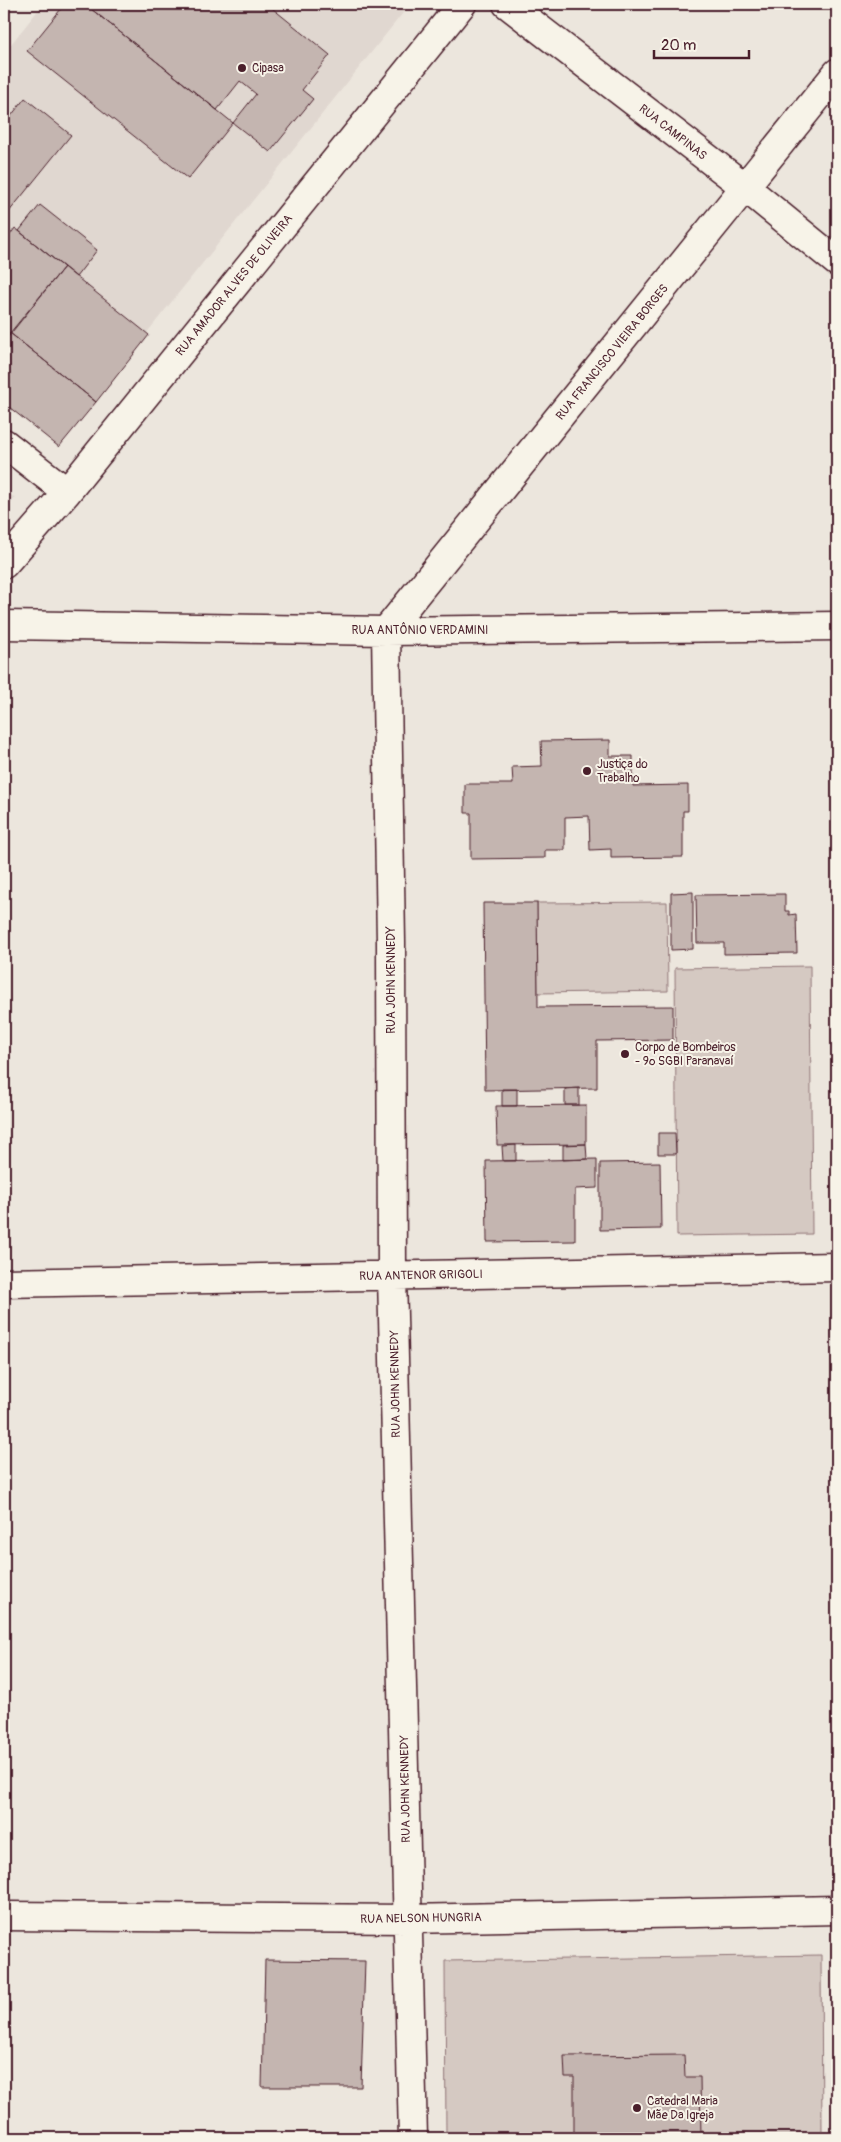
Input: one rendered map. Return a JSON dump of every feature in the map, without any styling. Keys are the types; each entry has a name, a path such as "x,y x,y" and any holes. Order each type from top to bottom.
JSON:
{"street":[{"name":"RUA AMADOR ALVES DE OLIVEIRA","path":"4,564 67,492 462,4"},
{"name":"RUA CAMPINAS","path":"507,4 745,187 837,262"},
{"name":"RUA FRANCISCO VIEIRA BORGES","path":"386,630 837,73"},
{"path":"4,443 67,492"},
{"name":"RUA ANTÔNIO VERDAMINI","path":"4,626 386,630 837,626"},
{"name":"RUA JOHN KENNEDY","path":"386,630 391,942 392,1276 413,2138"},
{"name":"RUA ANTENOR GRIGOLI","path":"4,1283 837,1267"},
{"name":"RUA NELSON HUNGRIA","path":"4,1916 408,1919 837,1910"}],"shaded area":[{"path":"43,4 410,4 61,440 4,396 4,53"},
{"path":"4,490 15,498 4,512"},
{"path":"667,902 668,991 538,993 537,903"},
{"path":"810,966 812,1234 677,1236 675,968"},
{"path":"821,1955 822,2138 446,2138 445,1961"}],"building":[{"path":"65,4 85,4 233,123 188,179 27,51"},
{"name":"Cipasa","path":"85,4 267,4 330,55 302,90 313,99 270,152 233,123 256,94 240,81 217,110"},
{"path":"25,98 71,135 4,218 4,125"},
{"path":"40,205 97,250 76,277 19,231"},
{"path":"15,228 64,267 4,342 4,243"},
{"path":"64,267 149,335 96,402 10,333"},
{"path":"10,333 96,402 59,447 4,403 4,342"},
{"path":"610,740 610,756 633,756 633,786 688,785 688,811 683,811 683,857 611,858 611,849 590,850 589,816 565,817 565,850 545,850 545,858 471,859 471,813 465,813 465,784 513,784 512,767 542,766 541,741"},
{"path":"693,892 693,949 671,950 671,893"},
{"path":"785,894 785,911 789,911 789,915 796,914 797,953 724,954 724,943 697,943 696,895"},
{"path":"483,903 537,903 538,1007 673,1006 673,1040 597,1041 597,1088 485,1090"},
{"path":"579,1088 579,1105 565,1105 565,1089"},
{"path":"502,1089 517,1089 517,1106 502,1106"},
{"path":"586,1105 586,1144 497,1145 496,1106"},
{"path":"658,1133 675,1133 676,1154 658,1154"},
{"path":"586,1144 587,1159 563,1160 563,1145"},
{"path":"516,1145 516,1161 503,1161 502,1146"},
{"path":"597,1159 597,1188 575,1189 575,1241 487,1242 486,1161"},
{"path":"660,1162 661,1229 600,1230 600,1163"},
{"path":"265,1960 365,1961 361,2087 262,2087"},
{"name":"Catedral Maria Mãe Da Igreja","path":"684,2055 685,2077 700,2077 701,2138 574,2138 574,2077 565,2077 564,2056"}],"place":[{"name":"Cipasa","path":"242,68"},
{"name":"Justiça do Trabalho","path":"587,771"},
{"name":"Corpo de Bombeiros - 9º SGBI Paranavaí","path":"625,1054"},
{"name":"Catedral Maria Mãe Da Igreja","path":"637,2108"}]}
